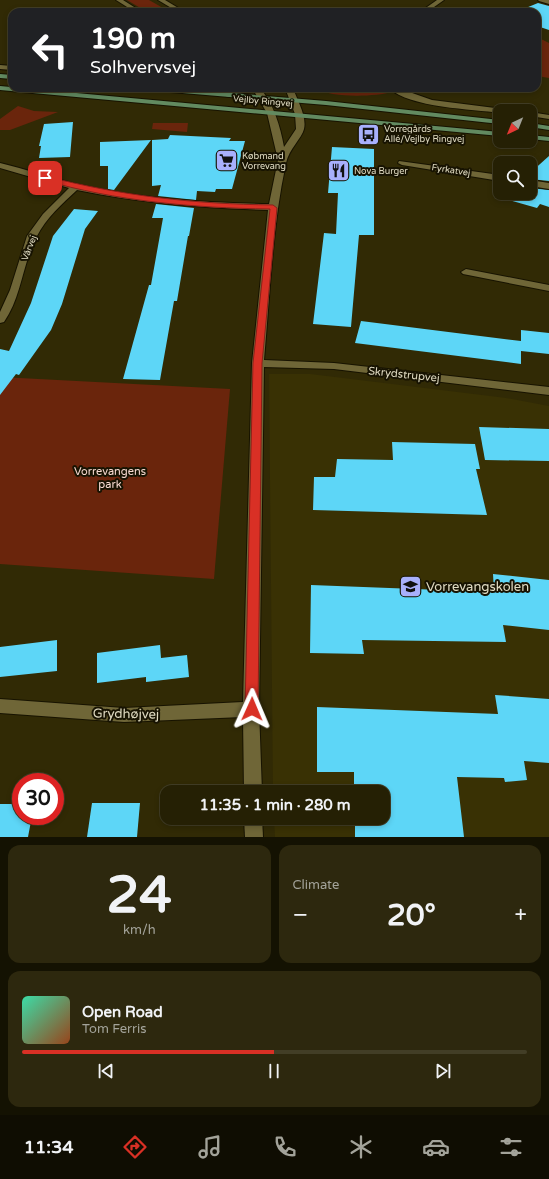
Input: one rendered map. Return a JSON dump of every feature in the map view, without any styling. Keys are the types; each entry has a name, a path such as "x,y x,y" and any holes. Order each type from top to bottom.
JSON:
{"main road":[{"name":"Vejlby Ringvej","path":"45,92 299,114 493,133"},
{"name":"Vejlby Ringvej","path":"194,92 493,121"},
{"path":"537,126 549,128"},
{"path":"537,138 549,140"}],"street":[{"path":"119,0 132,8"},
{"path":"161,0 175,8"},
{"path":"429,8 441,0"},
{"path":"541,0 549,2"},
{"name":"Vejlby Ringvej","path":"218,92 230,95"},
{"path":"260,92 266,98 278,136 282,162"},
{"path":"253,785 252,709 258,363 273,208 282,162 287,148 299,131 299,114 291,92"},
{"path":"399,92 431,102 493,110"},
{"path":"537,115 549,117"},
{"name":"Fyrkatvej","path":"402,162 493,177"},
{"path":"0,165 75,187 151,200 229,207 273,208"},
{"path":"537,184 549,186"},
{"name":"Vårvej","path":"0,320 15,287 32,237 46,215 75,187"},
{"path":"466,272 549,288"},
{"name":"Skrydstrupvej","path":"258,363 334,366 549,392"},
{"name":"Grydhøjvej","path":"0,706 124,715 252,709"},
{"path":"253,825 254,837"}],"shaded area":[{"name":"Vorrevangskolen","path":"269,374 310,374 506,398 549,406 549,837 275,837 274,825 390,825 390,785 273,785"}],"green space":[{"path":"127,0 149,0 163,8 140,8"},
{"path":"541,39 549,43 549,78 541,77"},
{"path":"324,92 392,92 364,96 331,94"},
{"path":"18,106 34,111 58,112 10,130 0,130 0,119"},
{"path":"153,123 188,123 187,132 152,129"},
{"name":"Vorrevangens park","path":"0,377 230,389 214,579 0,564"}],"building":[{"path":"538,3 549,6 549,30 541,27 541,8 526,8"},
{"path":"73,122 70,157 39,158 41,146 39,146 44,124"},
{"path":"170,135 231,138 229,141 245,141 232,189 216,189 215,192 197,191 196,200 158,196 161,185 152,186 152,140 168,139"},
{"path":"151,140 114,190 108,189 108,166 100,166 100,142"},
{"path":"332,147 374,149 374,235 359,235 351,327 313,324 324,233 336,234 338,193 328,193"},
{"path":"549,156 549,181 537,180 537,167"},
{"path":"537,189 549,190 549,207 540,204 537,208 509,200 537,200"},
{"path":"156,204 194,208 177,301 174,301 160,380 123,379 149,285 151,285 163,218 152,218"},
{"path":"74,209 98,211 85,229 62,304 51,330 19,375 16,374 0,395 0,349 9,351 31,303 53,236"},
{"path":"361,321 521,341 521,330 549,333 549,354 521,351 521,364 355,343"},
{"path":"479,427 549,429 549,461 485,460"},
{"path":"392,442 475,444 480,469 476,469 487,515 313,510 314,477 335,477 337,459 393,460"},
{"path":"493,574 549,580 549,630 503,625 506,642 362,640 364,654 310,653 311,585 494,592"},
{"path":"57,640 57,671 0,677 0,647"},
{"path":"160,645 161,658 187,655 189,677 146,682 146,677 97,683 97,653"},
{"path":"495,695 549,699 549,763 524,761 527,780 505,782 504,778 457,777 464,837 355,837 355,825 390,825 390,785 354,785 354,772 317,772 317,707 498,714"},
{"path":"92,803 140,803 137,837 87,837"},
{"path":"0,804 12,804 12,825 30,825 28,837 0,837"}],"place":[{"name":"Vorregårds Allé/Vejlby Ringvej","path":"369,134"},
{"name":"Købmand Vorrevang","path":"227,161"},
{"name":"Nova Burger","path":"338,171"},
{"name":"Vorrevangskolen","path":"410,586"}],"route":[{"path":"45,178 75,187 151,200 229,207 273,208 258,363 252,709"}]}
